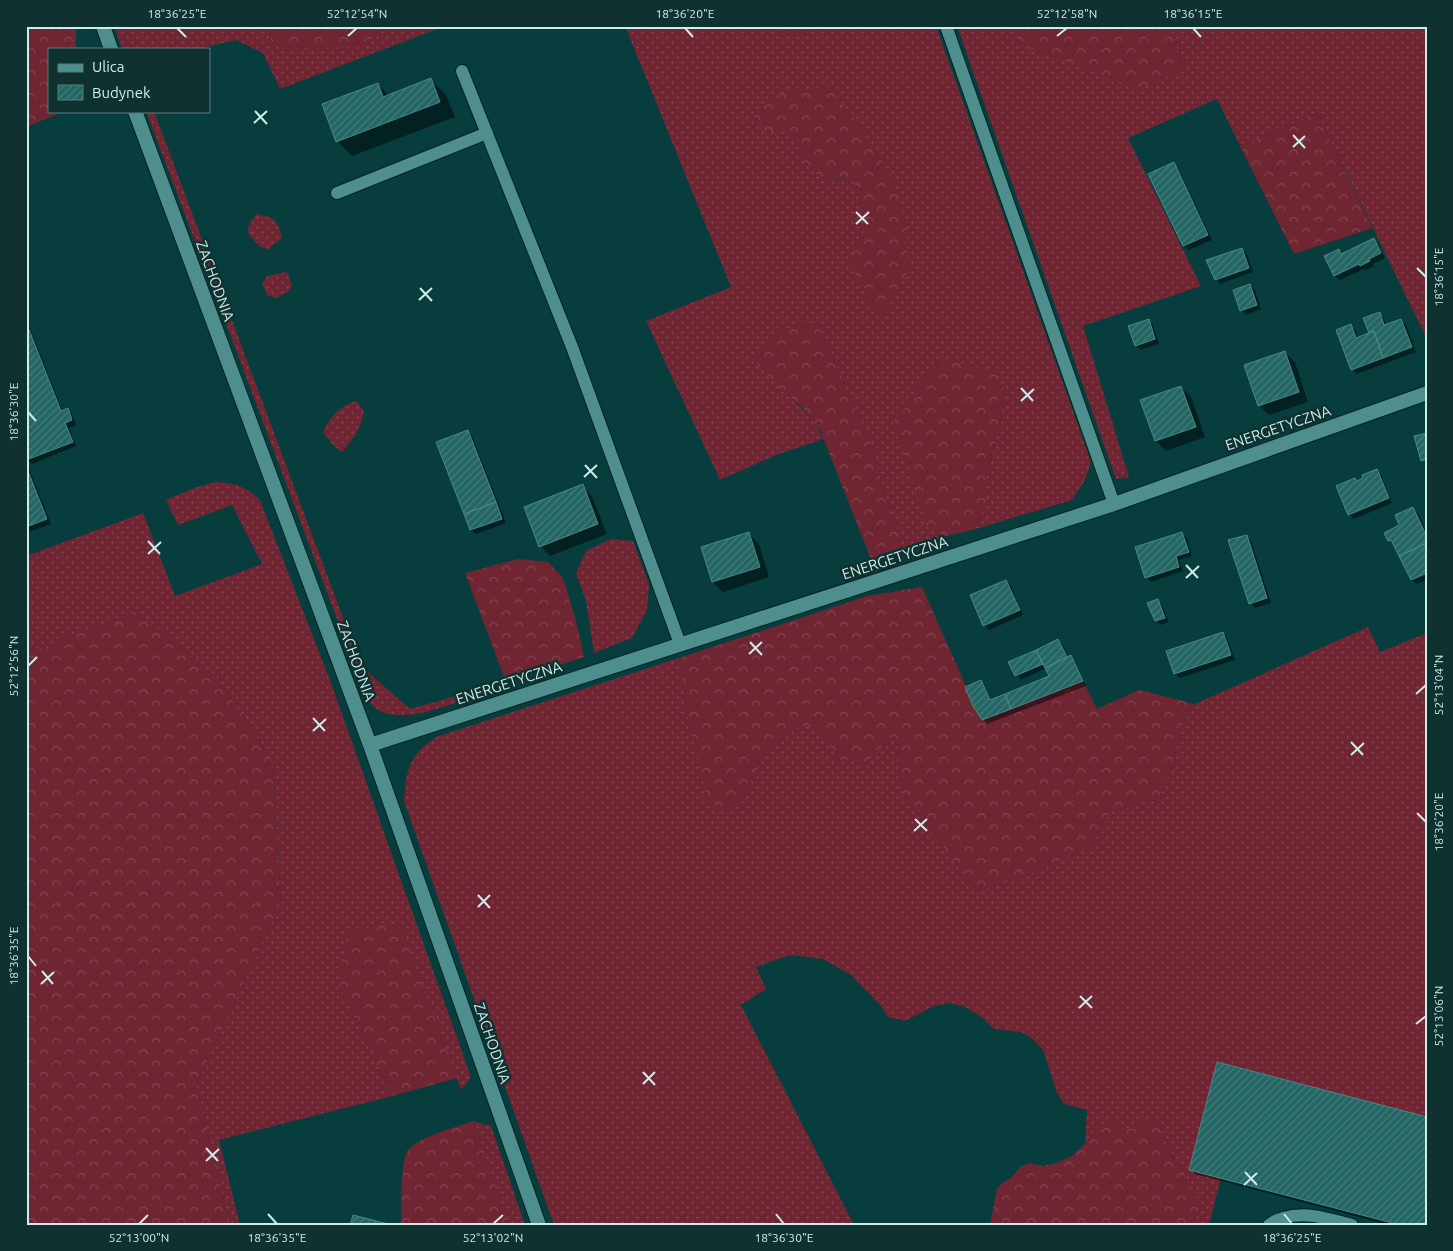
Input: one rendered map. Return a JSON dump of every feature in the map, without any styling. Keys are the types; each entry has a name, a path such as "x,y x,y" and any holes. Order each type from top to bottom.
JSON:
{"street":[{"path":"103,26 112,48"},
{"name":"ZACHODNIA","path":"135,112 370,745 539,1225"},
{"name":"ENERGETYCZNA","path":"370,745 1114,504 1427,393"}],"lane":[{"path":"946,26 1114,504"},
{"path":"462,71 572,347 680,644"},
{"path":"337,193 487,133"},
{"path":"1269,1225 1272,1222 1291,1216 1311,1214 1352,1225"}],"green space":[{"path":"26,26 76,26 76,48 48,48 48,112 63,112 26,127"},
{"path":"114,26 271,26 271,43 366,47 382,26 445,26 280,89 263,53 236,40 201,48 122,48"},
{"path":"271,26 382,26 366,47 283,49 271,43"},
{"path":"625,26 755,26 804,38 806,26 936,26 1091,462 1085,480 1072,500 969,531 974,527 985,508 985,480 1005,406 949,360 941,363 927,375 900,416 895,419 927,527 945,536 897,552 902,539 887,500 870,441 819,326 781,390 811,418 823,439 776,455 720,480 646,321 731,287","holes":["791,131 890,173 867,299 863,216 853,178 823,179 805,164"]},
{"path":"755,26 806,26 804,38"},
{"path":"957,26 1009,26 1022,45 1185,68 1168,26 1427,26 1427,339 1317,113 1240,146 1217,99 1128,138 1201,286 1083,326 1129,477 1116,479"},
{"path":"1009,26 1168,26 1185,68 1139,90 1022,45"},
{"path":"829,87 851,114 890,173 907,227 908,271 883,318 867,299 848,260 863,239 863,216 853,178 823,179 805,164 791,131 767,132 753,115 781,93"},
{"path":"146,112 154,112 361,666 410,709 506,682 461,701 426,712 409,715 393,715 380,711 368,701"},
{"path":"1317,113 1372,228 1294,254 1240,146"},
{"path":"256,214 272,218 279,227 282,238 268,249 260,247 247,232"},
{"path":"287,272 292,285 288,292 276,298 268,296 262,284 267,276"},
{"path":"807,320 819,326 870,441 887,500 902,539 897,552 871,559 820,430 802,407 781,390 751,357 783,331"},
{"path":"949,360 995,372 1004,390 1005,406 985,480 985,508 974,527 969,531 945,536 927,527 894,426 895,419 900,416 927,375 941,363"},
{"path":"356,401 364,411 361,423 342,452 334,446 323,432 328,422 336,413"},
{"path":"216,482 240,486 260,500 331,683 471,1077 461,1090 400,924 338,983 392,1096 219,1140 240,1225 230,1225 196,1085 281,902 273,762 217,678 137,611 26,653 26,556 143,513 175,596 262,564 232,505 178,525 166,500 197,487"},
{"path":"611,539 633,541 649,584 647,610 632,638 594,653 586,601 576,573 586,551"},
{"path":"518,559 548,562 563,578 576,621 584,657 506,682 465,573"},
{"path":"922,587 981,720 1083,681 1097,709 1139,690 1195,704 1182,726 1172,767 1158,799 1110,812 1090,848 1027,875 977,891 905,797 897,760 899,741 889,738 866,764 837,759 821,730 801,725 763,754 745,795 725,813 708,803 687,714 679,658 867,596"},
{"path":"137,611 217,678 273,762 281,902 196,1085 230,1225 26,1225 26,653"},
{"path":"1368,627 1380,652 1427,633 1427,1117 1217,1062 1189,1170 1221,1178 1209,1225 1193,1225 1200,1210 1157,1121 1139,1121 1135,1129 1096,1128 1085,1144 1087,1110 1064,1104 1057,1093 1043,1050 1033,1039 1021,1032 994,1029 983,1018 965,1007 950,1003 934,1006 905,1021 888,1017 881,1006 851,975 823,959 790,955 756,967 766,989 741,1005 854,1225 554,1225 404,801 406,780 411,764 420,751 436,737 679,658 687,714 709,803 725,813 745,795 763,754 801,725 821,730 837,759 866,764 889,738 899,741 897,760 905,797 977,891 1027,875 1090,848 1110,812 1158,799 1172,767 1182,726 1195,704"},
{"path":"400,924 457,1078 392,1096 338,983 348,933 373,926"},
{"path":"1112,1120 1123,1128 1134,1129 1139,1121 1157,1121 1173,1157 1197,1196 1200,1210 1193,1225 990,1225 997,1189 1011,1178 1020,1167 1029,1163 1043,1166 1057,1163 1072,1156 1085,1144 1096,1128"},
{"path":"473,1121 491,1126 525,1225 510,1225"},
{"path":"473,1121 510,1225 401,1225 402,1176 407,1152 418,1142"}],"building":[{"path":"431,78 440,102 336,142 322,104 378,83 383,97"},
{"path":"1174,162 1208,235 1183,246 1148,174"},
{"path":"1374,238 1381,253 1360,266 1359,264 1334,276 1324,256 1339,249 1341,254"},
{"path":"1242,248 1249,268 1215,280 1206,260"},
{"path":"1250,284 1257,305 1240,311 1233,290"},
{"path":"1380,312 1384,325 1401,319 1412,347 1383,358 1374,331 1369,333 1363,318"},
{"path":"1149,319 1155,339 1135,346 1128,326"},
{"path":"26,322 61,411 68,408 72,420 65,423 73,442 26,460"},
{"path":"1351,324 1356,338 1374,331 1383,358 1351,370 1336,330"},
{"path":"1285,351 1299,392 1258,406 1244,365"},
{"path":"1181,386 1196,427 1155,441 1140,400"},
{"path":"468,430 496,502 464,514 436,442"},
{"path":"1427,433 1427,459 1421,461 1414,436"},
{"path":"26,466 47,519 26,527"},
{"path":"1377,469 1389,498 1348,515 1336,486 1355,478 1357,481 1363,478 1362,475"},
{"path":"583,484 598,524 539,547 524,507"},
{"path":"496,502 502,519 470,530 464,514"},
{"path":"1413,507 1427,537 1427,543 1399,556 1391,540 1388,541 1384,533 1399,525 1395,515"},
{"path":"749,532 760,567 712,582 701,547"},
{"path":"1182,532 1189,552 1176,556 1179,567 1145,578 1135,547"},
{"path":"1247,535 1267,598 1249,604 1228,540"},
{"path":"1427,543 1427,573 1411,580 1399,556"},
{"path":"1006,580 1020,610 983,626 970,595"},
{"path":"1158,599 1165,618 1155,621 1147,603"},
{"path":"1223,632 1231,655 1174,674 1166,651"},
{"path":"1058,639 1067,657 1045,668 1036,650"},
{"path":"1036,650 1043,664 1015,676 1008,662"},
{"path":"1071,655 1083,681 1011,709 1005,694 1049,676 1045,668"},
{"path":"981,680 990,700 1005,694 1011,709 982,720 973,706 965,687"},
{"path":"1217,1062 1427,1117 1427,1225 1400,1225 1189,1170"},
{"path":"353,1215 392,1225 350,1225"}]}
